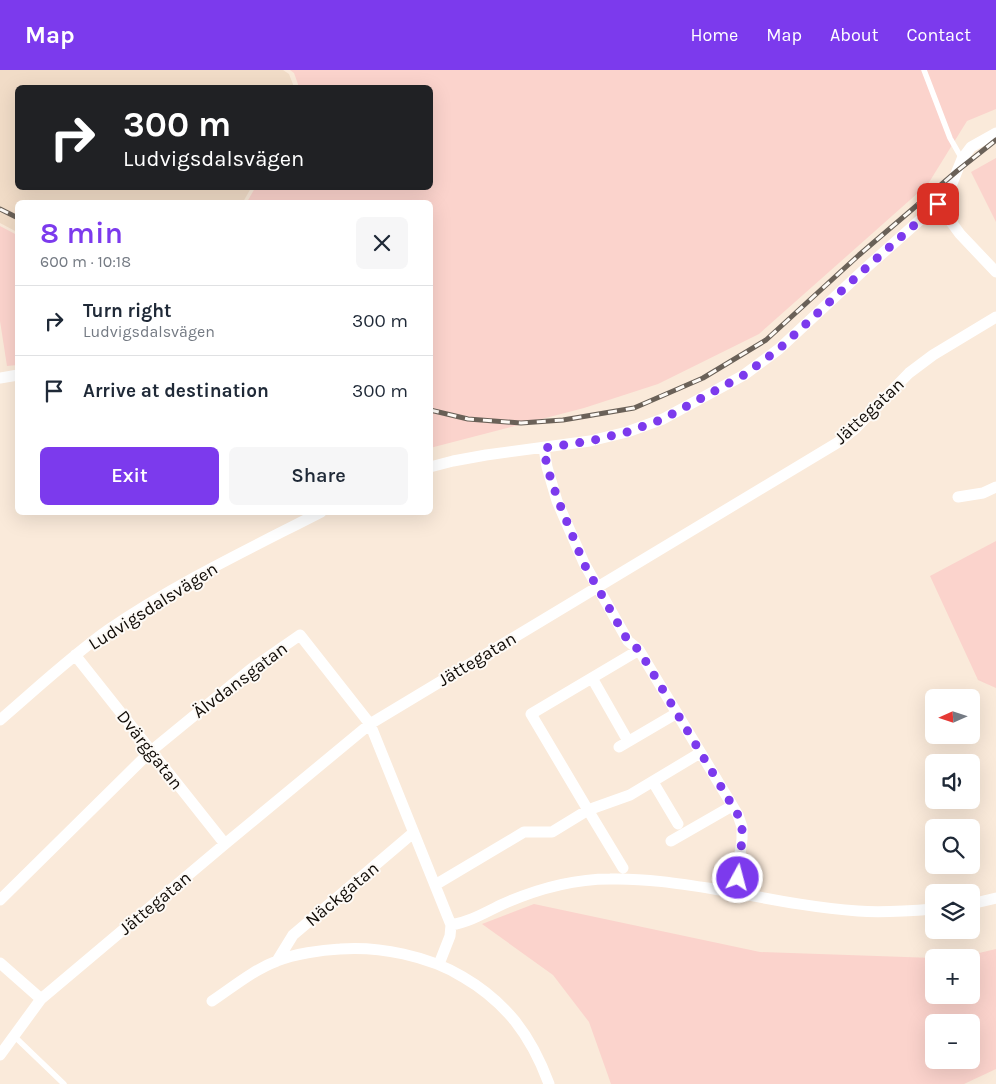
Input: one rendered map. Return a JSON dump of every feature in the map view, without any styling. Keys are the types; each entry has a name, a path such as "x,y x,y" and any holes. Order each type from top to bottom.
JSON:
{"street":[{"path":"433,466 469,458 590,441 627,432 663,419 744,375 779,349 938,204 952,186 962,159 971,147 996,133"},
{"path":"938,204 960,234 996,272"},
{"name":"Jättegatan","path":"0,1055 41,1000 370,724 837,443 855,429 910,373 933,355 996,317"},
{"path":"0,378 15,376"},
{"path":"544,448 547,467 558,500 584,564 628,641 639,650 738,815 742,827 742,839 736,893"},
{"path":"958,497 983,493 996,486"},
{"name":"Ludvigsdalsvägen","path":"0,720 75,655 108,631 164,595 219,564 315,515"},
{"name":"Älvdansgatan","path":"0,900 151,751 251,669 300,635 370,724 451,925"},
{"path":"623,868 532,714 639,650"},
{"name":"Dvärggatan","path":"75,655 225,844"},
{"path":"592,678 623,744 677,713"},
{"path":"435,885 524,832 552,832 588,810 630,795 700,753"},
{"path":"653,782 678,824"},
{"path":"671,841 732,806"},
{"name":"Näckgatan","path":"277,961 293,935 413,833"},
{"path":"439,964 450,936 451,925 472,920 500,905 528,894 582,880 608,878 660,880 858,911 885,912 925,910"},
{"path":"980,902 996,898"},
{"path":"212,1001 251,974 277,961 306,953 349,948 392,951 439,964 463,976 482,990 515,1022 530,1042 549,1084"},
{"path":"0,963 41,1000"}],"lane":[{"path":"924,70 950,138 962,159"},
{"path":"14,1036 64,1084"}],"shaded area":[{"path":"0,70 283,70 289,74 293,85 15,85 15,190 250,190 244,200 15,200 15,231 0,223"},
{"path":"290,70 996,70 996,109 967,121 928,184 759,334 658,384 584,408 433,447 433,200 248,200 254,190 433,190 433,85 298,85 294,73"},
{"path":"996,158 996,222 971,172"},
{"path":"0,226 15,234 15,365 7,366 0,321"},
{"path":"996,541 996,688 978,680 930,576"},
{"path":"534,904 760,952 925,958 925,1004 980,1004 980,953 996,949 996,1069 964,1084 611,1084 589,1022 553,975 482,924"}],"railway":[{"path":"433,411 468,419 521,423 563,420 634,408 703,378 766,340 859,255 996,140"},
{"path":"0,209 15,216"}],"route":[{"path":"738,878 742,839 742,827 738,815 639,650 628,641 584,564 558,500 547,467 544,448 590,441 627,432 663,419 744,375 779,349 938,204"}]}
